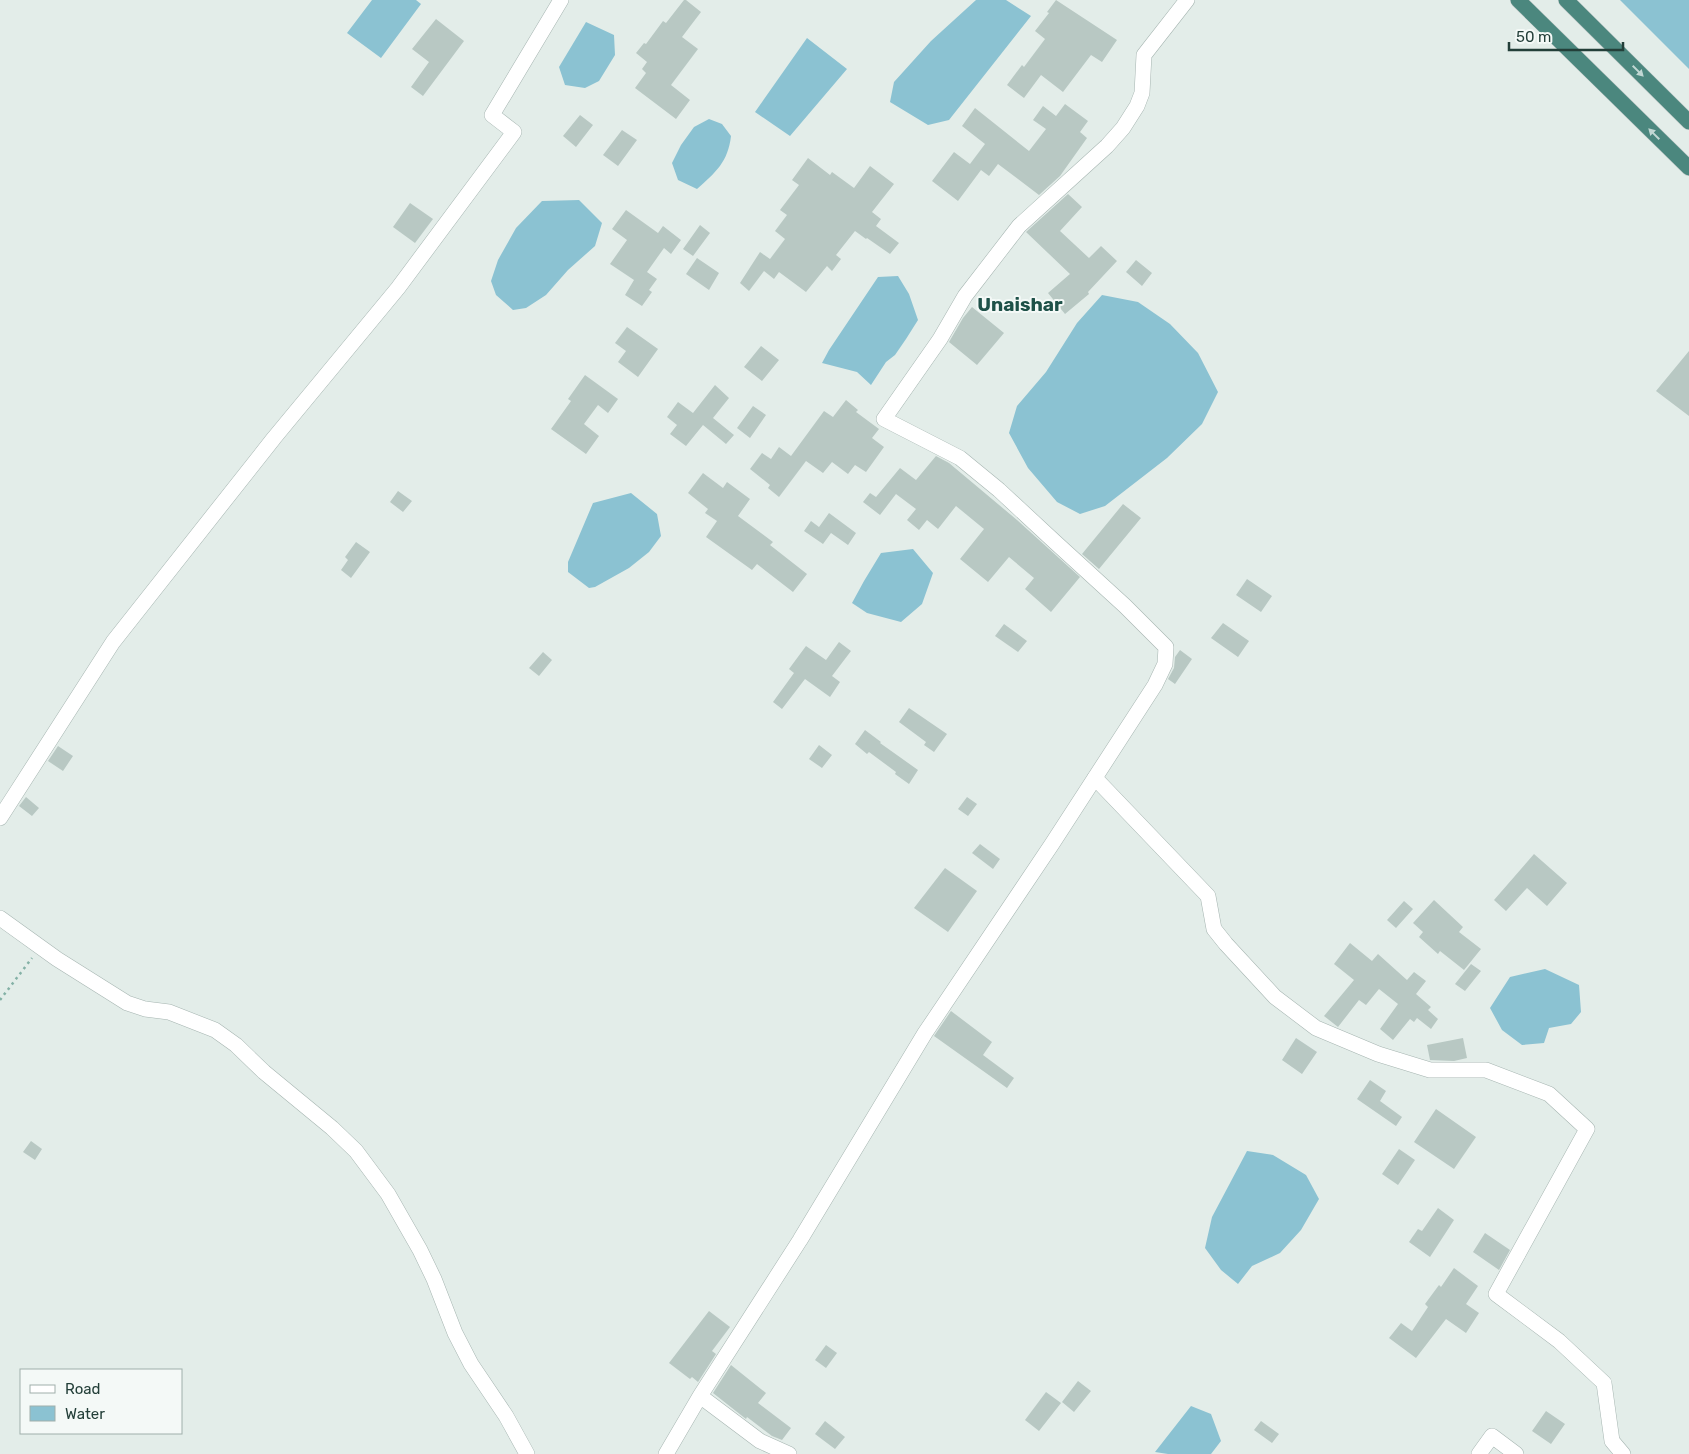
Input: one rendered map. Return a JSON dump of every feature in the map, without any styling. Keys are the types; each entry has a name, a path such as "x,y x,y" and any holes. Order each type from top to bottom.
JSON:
{"highway":[{"path":"1518,0 1689,168"},
{"path":"1566,0 1689,122"}],"street":[{"path":"0,818 113,642 274,438 398,288 514,132 492,115 561,0"},
{"path":"666,1454 700,1396 800,1240 925,1033 1095,778 1155,685 1165,664 1166,647 1125,606 999,490 960,458 884,419 932,352 965,296 1019,226 1107,146 1123,128 1138,106 1142,93 1144,55 1187,0"},
{"path":"1095,778 1208,896 1214,929 1226,944 1275,996 1316,1028 1378,1054 1430,1070 1486,1070 1549,1094 1587,1129 1496,1294 1559,1341 1604,1383 1612,1441 1623,1454"},
{"path":"0,918 57,959 127,1002 145,1009 169,1012 215,1030 236,1045 264,1072 332,1128 356,1151 388,1194 420,1250 434,1279 455,1334 471,1364 506,1416 527,1454"},
{"path":"700,1396 760,1441 789,1454"},
{"path":"1478,1454 1492,1436 1516,1454"}],"path":[{"path":"0,1000 41,947"}],"water":[{"path":"372,0 416,0 421,4 381,58 347,33"},
{"path":"976,0 1006,0 1031,16 949,120 928,125 890,102 894,82 931,41"},
{"path":"1620,0 1689,0 1689,69"},
{"path":"586,22 614,35 615,55 599,81 585,88 565,85 559,67"},
{"path":"807,38 847,69 790,136 755,112"},
{"path":"709,119 722,124 731,136 724,160 697,189 678,180 672,163 681,145 694,127"},
{"path":"579,200 602,223 595,246 568,270 546,295 526,308 513,310 496,295 491,281 498,260 516,228 542,201"},
{"path":"898,276 909,294 918,320 895,355 886,362 871,385 857,372 822,363 878,277"},
{"path":"1102,295 1138,302 1170,324 1198,353 1218,392 1202,424 1167,458 1105,506 1080,514 1057,502 1028,468 1009,433 1017,406 1046,372 1077,323"},
{"path":"631,493 657,514 661,536 649,552 629,568 595,587 589,588 568,572 568,562 593,503"},
{"path":"913,549 933,573 922,604 901,622 867,613 852,603 881,553"},
{"path":"1545,969 1579,985 1581,1012 1571,1024 1549,1028 1544,1043 1522,1045 1502,1030 1490,1008 1510,977"},
{"path":"1247,1151 1273,1155 1306,1175 1319,1199 1301,1230 1280,1253 1252,1266 1238,1284 1221,1270 1205,1248 1212,1217"},
{"path":"1191,1406 1211,1414 1221,1441 1211,1454 1168,1454 1155,1452"}],"building":[{"path":"684,0 701,12 682,37 698,49 671,85 690,100 676,119 635,88 646,73 642,69 647,62 636,53 644,43 646,44 663,21 666,23"},
{"path":"1056,0 1117,40 1102,62 1091,55 1063,92 1041,75 1024,98 1007,85 1022,65 1024,67 1045,39 1035,31"},
{"path":"436,19 464,41 423,96 411,87 429,62 412,49"},
{"path":"1065,104 1088,121 1080,132 1087,138 1060,176 1039,195 998,164 989,176 981,170 958,201 932,181 954,152 970,164 985,144 962,126 975,108 1029,151 1046,129 1033,120 1043,106 1056,116"},
{"path":"580,115 593,125 576,147 563,136"},
{"path":"622,130 637,140 618,166 603,155"},
{"path":"808,158 830,175 832,172 854,188 870,166 894,184 872,212 881,219 876,226 899,243 890,254 855,231 836,255 841,259 832,271 827,266 806,292 779,272 774,279 764,271 749,291 740,283 760,252 770,259 785,239 775,231 787,215 780,210 799,185 792,180"},
{"path":"1068,194 1082,207 1060,231 1089,258 1101,246 1117,261 1088,292 1089,294 1065,314 1048,293 1070,274 1026,232"},
{"path":"410,203 433,219 415,243 393,227"},
{"path":"626,210 658,233 663,226 681,240 671,254 664,248 647,272 657,279 649,290 652,292 642,306 625,295 634,280 610,264 627,240 612,229"},
{"path":"700,225 710,233 693,256 683,249"},
{"path":"697,258 719,273 709,290 686,274"},
{"path":"1136,260 1152,273 1142,286 1126,272"},
{"path":"972,307 1004,333 977,365 949,342"},
{"path":"627,327 658,349 638,377 618,362 626,351 615,343"},
{"path":"761,346 779,360 762,381 744,367"},
{"path":"1689,351 1689,416 1656,391"},
{"path":"585,375 618,399 608,413 598,405 584,424 599,436 586,454 551,429 571,401 568,399"},
{"path":"715,385 729,398 713,418 734,435 726,444 703,425 686,446 670,434 677,425 667,417 678,402 693,413"},
{"path":"846,400 858,410 856,412 879,429 872,438 884,447 866,472 855,465 848,474 832,462 823,473 806,461 779,497 768,488 770,485 750,469 762,453 771,459 779,447 791,456 824,411 833,417"},
{"path":"753,406 766,415 750,438 737,428"},
{"path":"936,456 949,463 1017,520 1080,577 1051,612 1025,589 1034,578 1009,557 988,582 960,559 984,529 956,506 938,529 927,520 919,530 907,520 916,509 896,494 880,515 863,502 870,493 876,497 900,468 916,480"},
{"path":"703,473 723,488 727,482 750,499 738,516 773,542 770,545 807,574 793,592 757,564 752,570 706,537 717,521 705,513 708,509 688,493"},
{"path":"398,491 412,501 403,512 390,502"},
{"path":"1123,504 1141,518 1099,569 1082,554"},
{"path":"829,513 856,533 848,545 831,533 823,544 804,531 811,521 819,527"},
{"path":"356,542 370,552 351,578 341,570 348,560 345,557"},
{"path":"1247,579 1272,596 1261,612 1236,595"},
{"path":"1223,623 1249,641 1238,657 1211,638"},
{"path":"1004,624 1027,641 1018,652 995,636"},
{"path":"839,642 851,651 832,676 840,682 830,697 805,679 782,709 773,702 794,673 789,669 806,646 826,660"},
{"path":"1180,650 1192,659 1175,684 1168,679 1174,668 1175,657"},
{"path":"543,652 552,660 539,676 529,668"},
{"path":"909,708 947,734 934,752 924,745 926,742 899,722"},
{"path":"865,730 918,770 909,784 869,752 867,754 855,744"},
{"path":"819,745 832,755 822,768 809,759"},
{"path":"58,746 73,756 63,771 48,761"},
{"path":"26,797 39,808 32,816 19,806"},
{"path":"967,797 977,804 968,816 958,809"},
{"path":"980,844 1000,859 993,869 972,853"},
{"path":"1534,854 1567,883 1547,906 1527,888 1506,911 1494,900"},
{"path":"945,868 977,891 948,932 914,908"},
{"path":"1434,900 1463,927 1459,932 1481,949 1464,970 1440,951 1438,954 1419,937 1423,932 1413,923"},
{"path":"1404,901 1413,909 1396,928 1387,920"},
{"path":"1350,943 1372,961 1378,954 1407,980 1414,972 1426,981 1416,994 1431,1007 1428,1010 1438,1019 1431,1029 1417,1018 1414,1022 1410,1019 1393,1040 1380,1029 1398,1004 1379,989 1366,1005 1359,1000 1338,1027 1324,1016 1354,980 1334,964"},
{"path":"1471,964 1481,971 1465,991 1455,984"},
{"path":"951,1011 992,1042 983,1055 1014,1078 1007,1088 934,1036"},
{"path":"1296,1038 1317,1052 1302,1074 1282,1060"},
{"path":"1463,1038 1467,1058 1454,1061 1430,1060 1427,1045"},
{"path":"1370,1080 1386,1091 1380,1101 1402,1117 1396,1126 1357,1099"},
{"path":"1436,1109 1476,1137 1454,1169 1414,1142"},
{"path":"31,1141 42,1149 35,1160 23,1152"},
{"path":"1399,1149 1415,1160 1398,1185 1382,1174"},
{"path":"1438,1208 1454,1220 1430,1257 1409,1242 1418,1229 1422,1231"},
{"path":"1485,1233 1510,1250 1499,1270 1473,1252"},
{"path":"1454,1268 1478,1286 1466,1304 1479,1313 1466,1333 1446,1319 1416,1358 1389,1338 1401,1323 1412,1331 1428,1307 1425,1304 1439,1285 1441,1287"},
{"path":"709,1311 730,1327 712,1351 716,1354 698,1382 692,1377 690,1379 669,1363"},
{"path":"826,1345 837,1353 826,1368 815,1360"},
{"path":"731,1365 766,1393 758,1403 791,1428 782,1440 772,1436 747,1417 746,1419 713,1393"},
{"path":"1078,1381 1091,1391 1074,1412 1062,1402"},
{"path":"1046,1392 1061,1403 1039,1431 1025,1420"},
{"path":"1546,1411 1565,1424 1551,1444 1532,1431"},
{"path":"825,1421 845,1437 835,1449 815,1434"},
{"path":"1261,1421 1279,1434 1272,1443 1254,1430"}],"district":[{"name":"Unaishar","path":"1020,304"}]}
